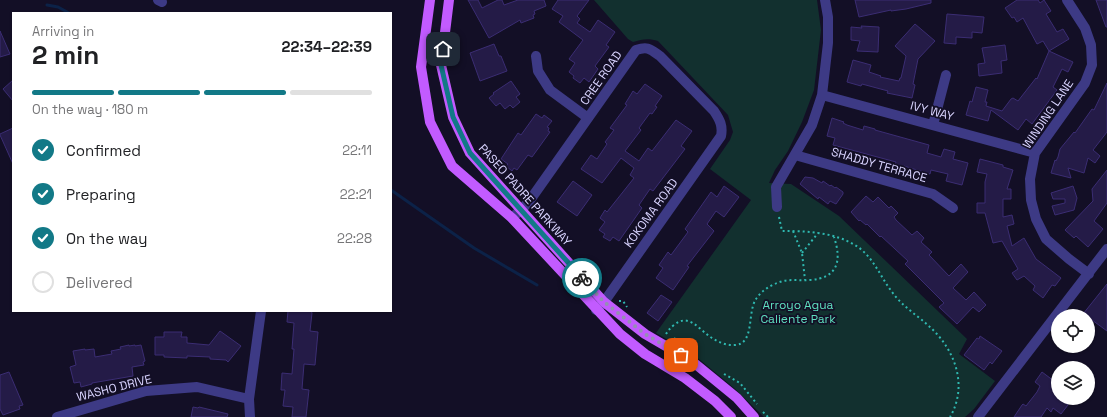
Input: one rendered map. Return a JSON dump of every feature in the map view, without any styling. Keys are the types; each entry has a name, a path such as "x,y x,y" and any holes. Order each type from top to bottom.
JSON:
{"main road":[{"name":"PASEO PADRE PARKWAY","path":"430,0 421,67 430,122 452,166 512,218 596,310 620,334 645,354 685,378 715,401 731,417"},
{"name":"PASEO PADRE PARKWAY","path":"449,0 441,65 453,117 470,153 604,302 645,334 693,362 737,398 754,417"}],"street":[{"path":"777,207 776,187 812,125 822,95 828,43 828,17 825,0"},
{"name":"WINDING LANE","path":"1067,0 1085,28 1091,45 1092,65 1085,83 1035,153 1030,179 1030,200 1036,219 1046,239 1089,274"},
{"name":"CREE ROAD","path":"512,218 528,203 636,50 644,48 650,49 660,56 709,106 721,121 722,129"},
{"path":"536,56 538,71 550,90 588,118"},
{"path":"933,125 946,75"},
{"name":"IVY WAY","path":"822,95 1035,153"},
{"name":"KOKOMA ROAD","path":"596,310 604,302 717,144 721,136 722,129"},
{"name":"SHADDY TERRACE","path":"795,155 933,194 953,208"},
{"path":"978,417 1107,249"},
{"path":"250,417 249,399 260,312"},
{"name":"WASHO DRIVE","path":"57,417 146,391 197,387 249,399"}],"path":[{"path":"777,207 782,231 818,233 852,243 861,249 871,260 887,286 905,308 934,331 949,350 955,363 959,383 956,408 950,417"},
{"path":"793,231 802,253 805,280"},
{"path":"802,253 818,233"},
{"path":"697,352 688,345 666,334 668,330 680,321 692,322 717,340 730,345 742,344 748,337 752,305 765,289 783,281 821,278 829,275 835,270 838,264 838,255 834,237"},
{"path":"719,371 740,383 768,417"}],"green space":[{"name":"Arroyo Agua Caliente Park","path":"594,0 817,0 821,30 814,90 802,122 788,151 775,170 769,183 791,184 839,216 967,339 959,354 995,381 974,409 965,417 764,417 734,388 694,355 656,333 751,200 710,169 730,140 733,132 728,115 658,41 646,39 633,42 628,39"}],"building":[{"path":"468,0 478,0 482,8 498,0 502,0 504,5 518,0 544,0 546,6 534,11 534,18 521,23 520,20 489,38"},
{"path":"558,0 589,0 577,16 580,19 577,23 590,32 598,20 615,32 606,45 609,47 595,66 598,69 589,82 584,78 580,83 573,78 574,76 569,72 575,63 569,59 583,40 559,22 563,16 552,9"},
{"path":"855,0 931,0 931,3 859,17"},
{"path":"1017,0 1038,0 1040,3 1044,0 1051,11 1046,14 1057,32 1063,29 1069,39 1049,51 1043,41 1037,44 1023,18 1017,22 1005,8"},
{"path":"1096,0 1107,0 1107,27 1106,27"},
{"path":"947,14 984,17 982,33 972,32 972,38 956,37 956,44 944,43"},
{"path":"915,24 935,41 918,59 912,98 887,93 888,91 862,84 861,86 847,82 853,60 871,65 869,72 881,76 880,77 899,81 906,56 895,46"},
{"path":"861,26 879,27 878,52 857,51 860,41 851,40 851,27 862,28"},
{"path":"0,31 10,54 0,57"},
{"path":"494,44 507,71 480,81 470,53"},
{"path":"1005,45 1007,60 1001,61 1002,73 979,76 978,64 985,63 982,48"},
{"path":"1049,51 1073,62 1068,72 1062,69 1053,87 1057,90 1032,124 1026,119 1018,130 991,110 988,121 966,115 970,101 972,102 976,87 988,90 985,102 987,102 986,106 1002,111 1011,99 1013,98 1018,101 1036,78 1037,79"},
{"path":"12,81 12,100 3,89"},
{"path":"511,81 520,94 516,97 520,102 513,108 510,105 505,109 500,103 496,106 489,98 494,94 493,93"},
{"path":"1107,83 1107,132 1093,150 1100,156 1095,163 1088,158 1084,173 1068,168 1071,178 1051,173 1060,149 1074,132 1075,133 1092,109 1094,110"},
{"path":"645,84 662,96 655,106 657,107 652,114 650,113 639,128 641,130 625,151 639,161 648,148 652,151 676,120 692,131 681,146 685,149 653,191 650,189 639,205 642,208 619,241 613,237 610,241 603,237 605,234 599,230 605,222 600,218 605,210 607,212 634,178 630,175 634,168 621,158 602,183 581,169 591,155 597,159 607,144 605,142 614,130 610,128 627,105 625,104 633,91 637,94"},
{"path":"536,114 542,118 544,115 552,121 547,127 549,128 548,131 550,132 532,157 528,155 517,170 514,168 512,171 506,166 508,164 501,159 518,133 521,135"},
{"path":"832,118 863,130 864,126 929,145 927,153 941,157 944,149 955,152 953,159 968,163 962,185 946,181 948,174 931,170 930,174 904,166 903,170 894,168 896,162 833,145 835,138 827,136"},
{"path":"12,128 12,162 0,135"},
{"path":"980,159 1003,165 1003,167 1013,170 1007,189 1011,189 1011,199 1003,199 1003,217 1012,215 1014,224 1007,226 1012,246 1024,238 1036,259 1061,278 1055,286 1052,285 1043,298 1033,290 1035,286 1024,276 1017,280 1012,273 1018,269 1002,241 993,243 985,213 977,213 977,203 985,203 985,182 987,174 977,172"},
{"path":"1107,170 1107,203 1094,221 1103,229 1088,247 1076,236 1074,238 1065,230 1093,201 1092,189"},
{"path":"805,177 813,178 822,183 823,181 830,186 836,187 843,192 843,194 836,204 830,201 828,204 819,197 818,199 800,184"},
{"path":"573,181 592,195 577,216 557,202"},
{"path":"724,186 739,197 724,217 716,211 707,224 714,231 687,266 689,267 673,290 656,278 663,268 659,265 668,252 671,255 688,232 685,229 711,192 717,197"},
{"path":"1073,186 1077,198 1074,210 1055,215 1052,206 1065,203 1065,199 1053,199 1051,193"},
{"path":"866,196 873,202 878,197 889,208 891,206 898,213 894,217 896,220 912,235 917,231 924,238 921,242 932,252 929,255 949,276 961,264 968,272 953,288 966,300 974,292 986,305 979,312 973,307 957,324 939,307 944,303 905,264 908,261 867,224 866,225 860,220 859,221 851,212"},
{"path":"1107,284 1107,331 1095,322 1095,309 1087,309"},
{"path":"661,295 672,302 658,321 647,313"},
{"path":"288,312 312,312 310,331 318,332 315,365 304,364 302,389 309,390 306,417 292,417 293,407 283,406 285,390 281,390 282,373 292,374 294,349 292,349 294,323 287,322"},
{"path":"220,331 241,346 228,362 226,360 210,359 210,357 187,356 187,358 155,355 155,337 164,337 164,332 182,332 181,337 187,337 187,343 209,345"},
{"path":"980,336 1002,351 992,364 990,362 984,370 964,355"},
{"path":"141,345 145,361 143,362 144,365 132,367 133,376 92,383 81,387 80,382 74,383 70,367 76,365 73,351 94,349 95,357 112,354 111,351 121,349 120,347"},
{"path":"9,372 23,405 19,406 20,409 3,415 0,409 0,375"},
{"path":"1042,372 1051,379 1051,405 1068,405 1061,414 1053,408 1051,412 1047,408 1041,417 1014,417 1022,405 1023,404 1026,406 1037,392 1040,386 1035,382"},
{"path":"193,407 228,414 227,417 191,417"}],"waterway":[{"path":"47,5 58,7 67,12"},
{"path":"392,191 474,248 537,285"}],"way so far":[{"path":"582,278 604,302 645,334 681,355"}],"route":[{"path":"443,49 441,65 453,117 470,153 582,278"}]}
